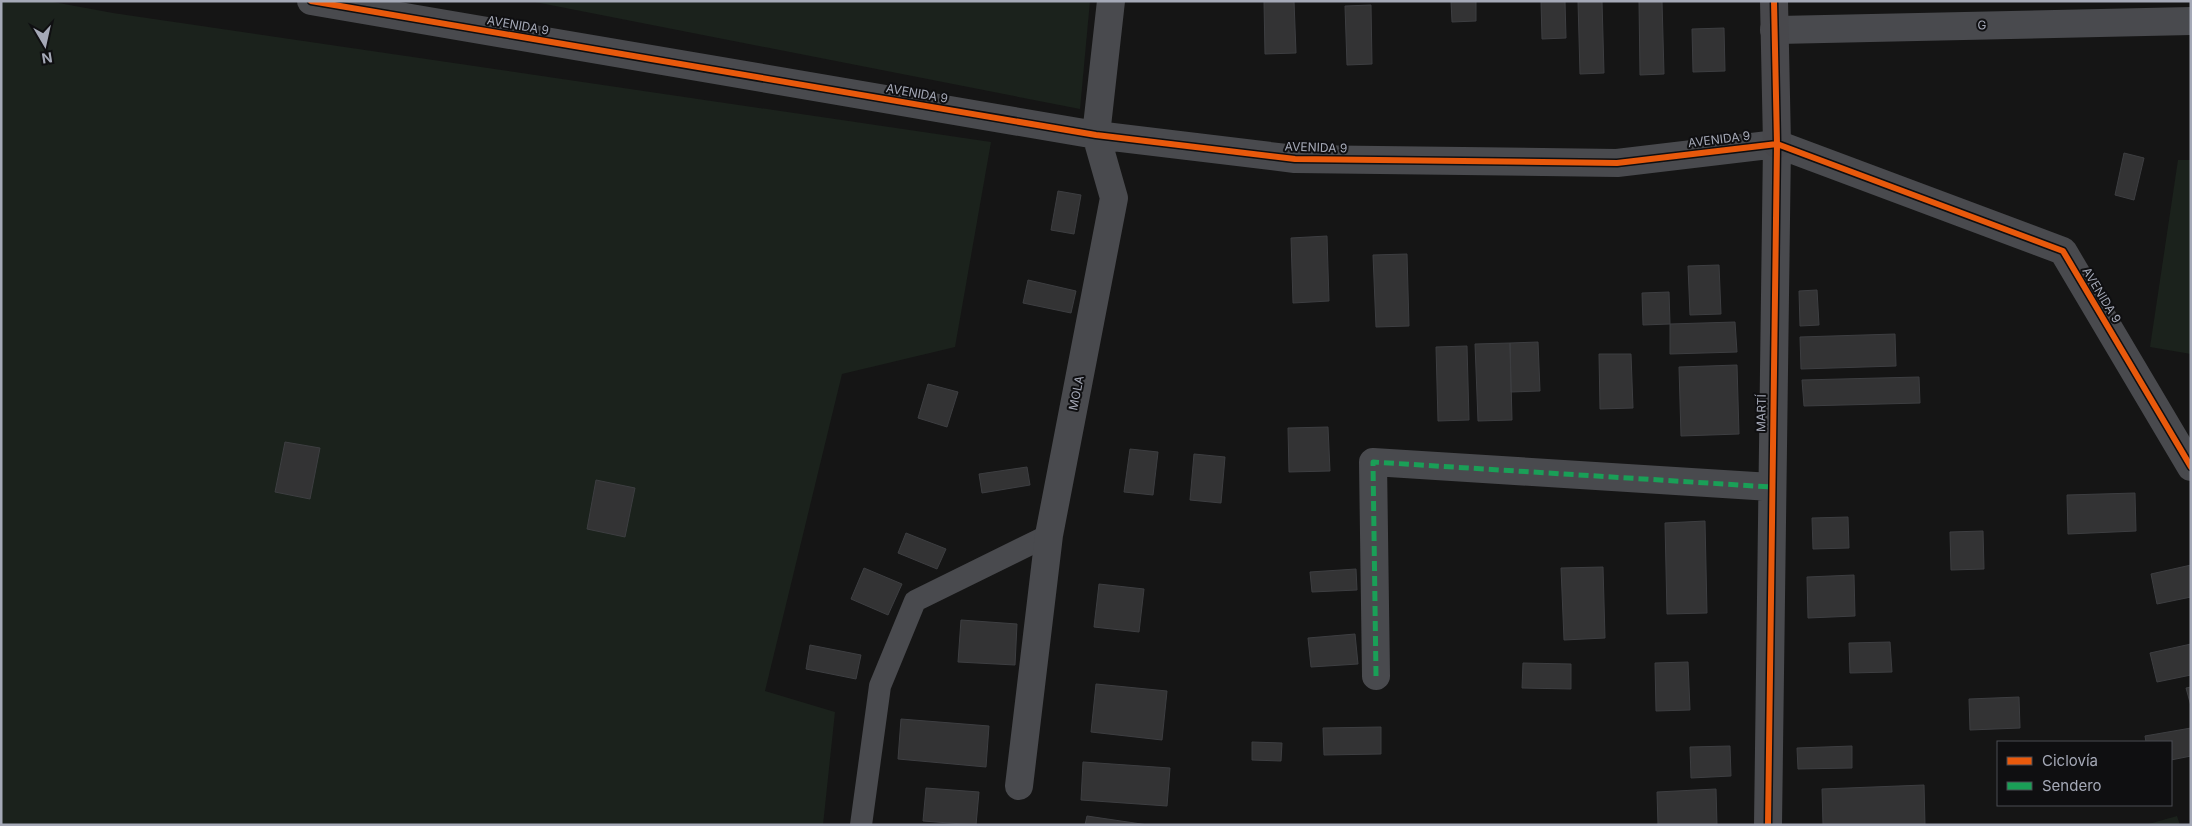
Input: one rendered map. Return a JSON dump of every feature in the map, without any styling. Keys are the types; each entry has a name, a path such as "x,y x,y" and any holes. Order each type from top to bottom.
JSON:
{"street":[{"name":"AVENIDA 9","path":"311,1 1096,135 1296,159 1617,163 1777,144 2062,251 2191,467"},
{"name":"MOLA","path":"1019,786 1049,535 1114,198 1096,135 1111,1"},
{"name":"MARTÍ","path":"1768,825 1777,144 1774,1"},
{"name":"G","path":"1774,30 2191,20"},
{"path":"1376,676 1374,462 1771,487"}],"lane":[{"path":"861,825 880,686 915,601 1049,535"}],"shaded area":[{"path":"1,1 48,1 113,13 991,142 955,347 842,374 765,691 835,712 823,825 1,825"},
{"path":"530,1 1090,1 1080,109"},
{"path":"2178,160 2191,160 2191,354 2150,347"},
{"path":"2177,816 2180,825 2145,825"}],"building":[{"path":"1264,1 1294,1 1296,53 1265,54"},
{"path":"1451,1 1476,1 1476,21 1452,22"},
{"path":"1541,1 1565,1 1566,38 1542,39"},
{"path":"1578,1 1602,1 1604,73 1580,74"},
{"path":"1639,1 1662,1 1664,74 1640,75"},
{"path":"1371,5 1372,64 1347,65 1345,6"},
{"path":"1724,28 1725,71 1693,72 1692,29"},
{"path":"2124,153 2144,158 2134,200 2115,195"},
{"path":"1058,191 1081,195 1074,234 1051,230"},
{"path":"1327,236 1329,301 1293,303 1291,238"},
{"path":"1407,254 1409,326 1376,327 1373,255"},
{"path":"1719,265 1721,314 1690,315 1688,266"},
{"path":"1028,280 1076,291 1071,313 1023,303"},
{"path":"1817,290 1819,325 1800,326 1799,291"},
{"path":"1669,292 1670,324 1643,325 1642,293"},
{"path":"1735,322 1737,352 1670,354 1670,324"},
{"path":"1895,334 1896,366 1801,369 1800,337"},
{"path":"1538,342 1540,391 1511,392 1510,343"},
{"path":"1510,343 1512,420 1478,421 1475,344"},
{"path":"1467,346 1469,420 1438,421 1436,347"},
{"path":"1599,354 1631,354 1633,408 1600,409"},
{"path":"1737,365 1739,434 1681,436 1679,367"},
{"path":"1919,377 1920,403 1804,406 1802,380"},
{"path":"928,384 958,392 947,427 918,418"},
{"path":"1328,427 1330,471 1289,472 1288,428"},
{"path":"285,442 320,448 310,499 275,492"},
{"path":"1130,449 1158,452 1153,495 1124,492"},
{"path":"1194,454 1225,457 1221,503 1190,500"},
{"path":"1027,467 1030,485 982,493 979,474"},
{"path":"596,480 635,488 625,537 587,529"},
{"path":"2135,493 2136,531 2068,534 2067,495"},
{"path":"1848,517 1849,548 1813,549 1812,518"},
{"path":"1705,521 1707,613 1667,614 1665,523"},
{"path":"1983,531 1984,569 1951,570 1950,532"},
{"path":"906,533 946,549 937,569 898,553"},
{"path":"2191,565 2191,597 2157,604 2151,574"},
{"path":"1603,567 1605,638 1564,640 1561,568"},
{"path":"864,568 902,584 888,615 851,599"},
{"path":"1356,569 1357,590 1312,592 1310,572"},
{"path":"1854,575 1855,616 1808,618 1807,577"},
{"path":"1099,584 1144,589 1139,632 1094,627"},
{"path":"961,620 1017,624 1015,665 958,662"},
{"path":"1355,634 1358,664 1311,667 1308,638"},
{"path":"1890,642 1892,672 1850,673 1849,643"},
{"path":"2191,644 2191,675 2157,682 2150,653"},
{"path":"810,645 861,655 856,679 806,669"},
{"path":"1688,662 1690,710 1656,711 1655,663"},
{"path":"1523,663 1571,664 1571,689 1522,688"},
{"path":"1096,684 1167,691 1162,740 1091,732"},
{"path":"2191,687 2191,706 2186,688"},
{"path":"2019,697 2020,728 1970,730 1969,699"},
{"path":"901,719 989,726 986,767 898,759"},
{"path":"1381,727 1381,754 1324,755 1323,728"},
{"path":"2191,728 2191,756 2172,760 2172,741 2146,741 2145,736"},
{"path":"1252,742 1282,743 1281,761 1252,760"},
{"path":"1730,746 1731,776 1691,778 1690,747"},
{"path":"1852,746 1852,768 1798,769 1797,748"},
{"path":"1083,762 1170,768 1167,806 1081,800"},
{"path":"1924,785 1925,825 1823,825 1822,789"},
{"path":"926,788 979,792 976,825 923,821"},
{"path":"1716,789 1717,825 1658,825 1657,792"},
{"path":"1087,816 1148,825 1085,825"}],"marked path":[{"path":"1376,676 1373,462 1771,487"}],"cycle path":[{"path":"311,1 1096,135 1295,159 1617,163 1777,144 2063,251 2191,467"},
{"path":"1768,825 1777,144 1774,1"}]}
